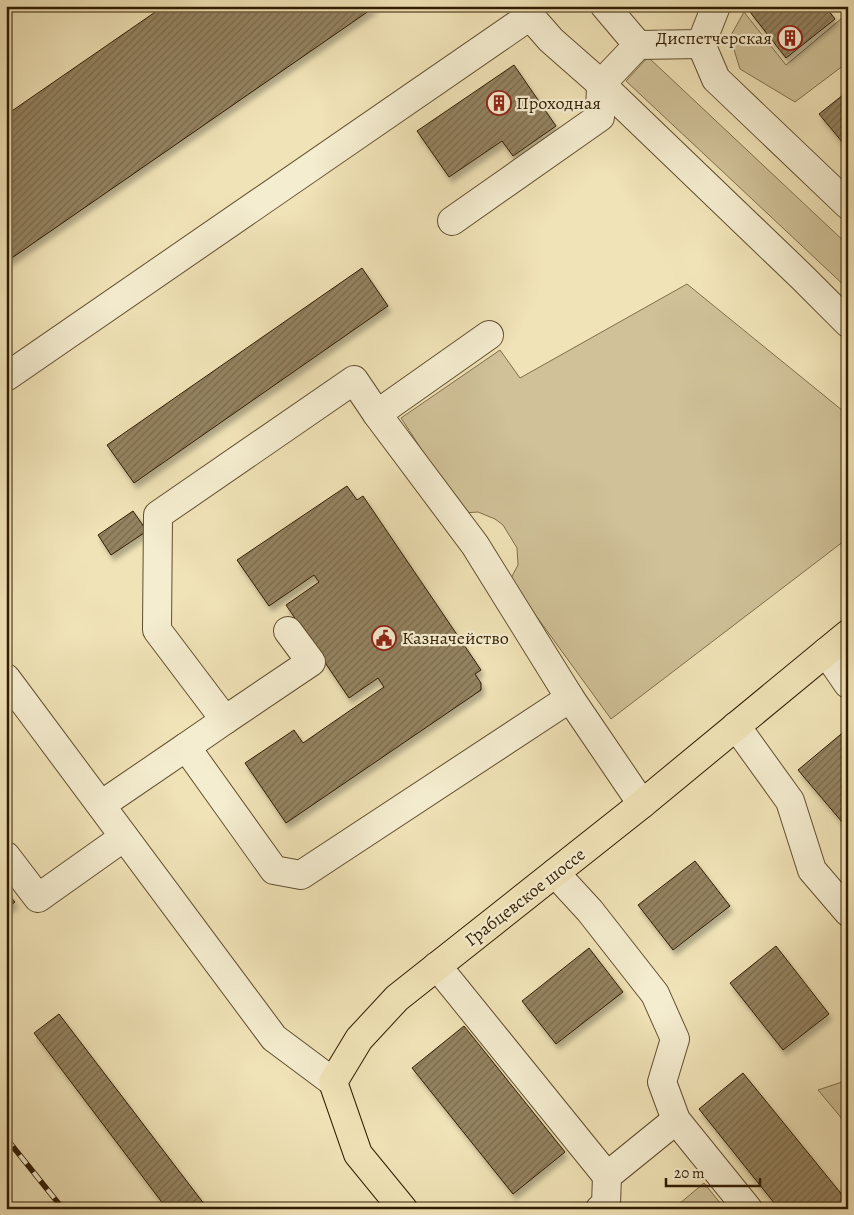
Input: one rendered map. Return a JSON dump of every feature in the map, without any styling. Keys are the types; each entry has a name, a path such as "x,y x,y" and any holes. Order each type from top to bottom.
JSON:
{"main road":[{"name":"Грабцевское шоссе","path":"333,1082 359,1039 397,998 642,804 848,634"},
{"path":"333,1082 358,1154 403,1209"}],"street":[{"path":"605,6 638,45"},
{"path":"716,6 701,44 716,79 848,205"},
{"path":"6,377 532,10 551,40 601,84 848,323"},
{"path":"452,220 600,117 601,84 638,45 701,44"},
{"path":"377,414 489,335"},
{"path":"225,720 157,630 158,514 354,380 377,414 475,545 570,698 642,804"},
{"path":"100,805 311,662 288,631"},
{"path":"826,652 848,684"},
{"path":"6,678 274,1038 333,1082"},
{"path":"186,747 274,870 301,875 570,698"},
{"path":"736,726 790,801 812,870 848,912"},
{"path":"6,856 38,898 124,837"},
{"path":"555,873 590,911 655,994 675,1039 662,1082 676,1120 748,1209"},
{"path":"437,966 607,1176 607,1207"},
{"path":"607,1176 676,1120"}],"shaded area":[{"path":"744,12 786,65 848,13 848,62 795,102 740,69 730,37"},
{"path":"648,57 848,245 848,289 626,81"},
{"path":"687,284 848,415 848,538 611,719 510,580 518,565 517,548 503,525 495,519 478,512 463,513 401,418 500,350 520,378"},
{"path":"848,1080 848,1126 818,1090"},
{"path":"704,1183 725,1209 673,1209"}],"building":[{"path":"164,6 376,6 6,262 6,115"},
{"name":"Диспетчерская","path":"758,6 825,6 835,19 786,58 750,12"},
{"name":"Проходная","path":"514,65 556,126 513,156 502,141 449,177 417,131"},
{"path":"848,91 848,149 819,114"},
{"path":"362,268 388,306 134,483 107,445"},
{"name":"Казначейство","path":"347,486 357,500 363,496 481,670 475,674 481,683 481,690 286,823 245,763 294,730 303,743 384,687 378,678 349,698 286,605 319,582 314,575 269,606 237,560"},
{"path":"133,511 147,531 111,555 98,535"},
{"path":"846,730 848,732 848,829 798,770"},
{"path":"695,861 730,906 673,950 638,905"},
{"path":"6,892 15,902 6,909"},
{"path":"776,946 829,1014 783,1050 730,983"},
{"path":"589,948 623,992 556,1044 522,1001"},
{"path":"59,1014 208,1209 167,1209 34,1033"},
{"path":"464,1026 565,1152 513,1194 412,1068"},
{"path":"743,1073 848,1202 848,1209 779,1209 699,1109"}],"railway":[{"path":"6,1138 63,1209"}],"place":[{"name":"Диспетчерская","path":"790,38"},
{"name":"Проходная","path":"499,103"},
{"name":"Казначейство","path":"384,638"}]}
